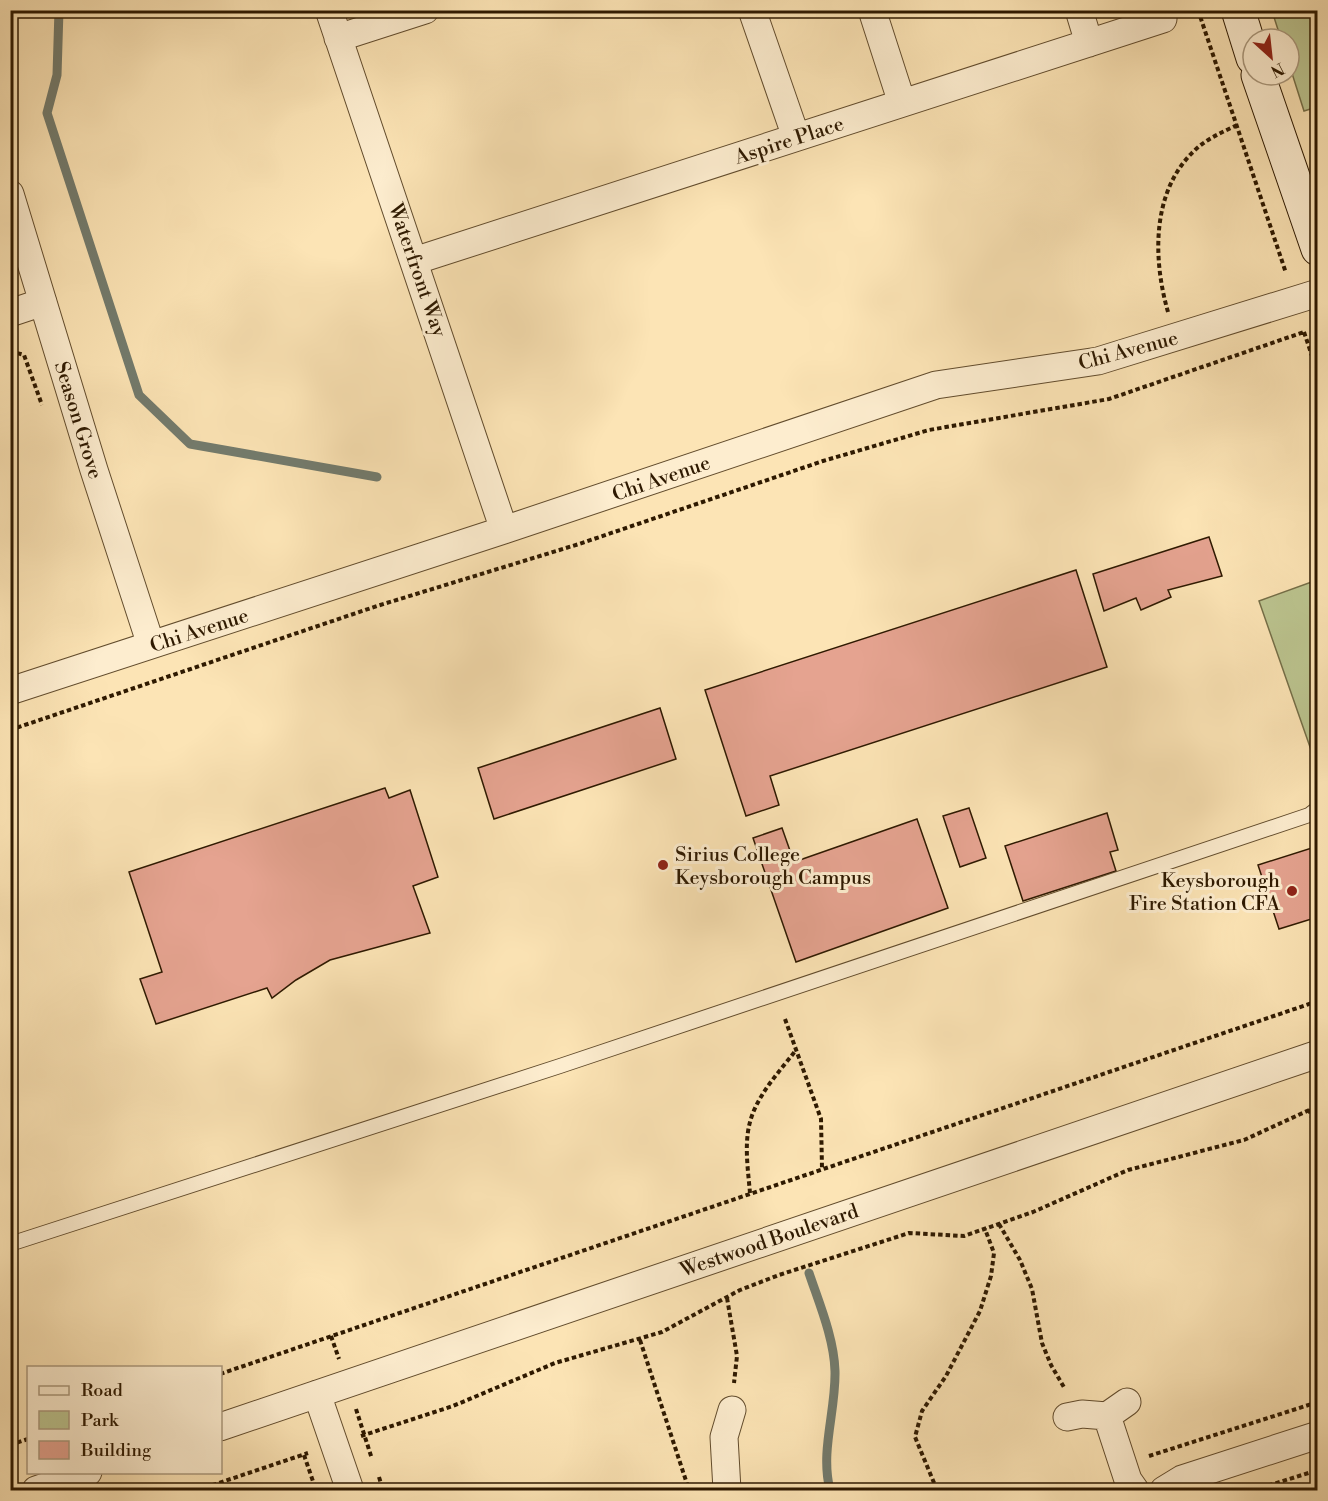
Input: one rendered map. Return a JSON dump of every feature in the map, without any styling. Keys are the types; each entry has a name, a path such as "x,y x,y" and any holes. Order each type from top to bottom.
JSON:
{"main road":[{"path":"1238,10 1243,27"},
{"path":"1262,87 1317,249"}],"street":[{"name":"Waterfront Way","path":"329,10 504,530"},
{"path":"338,38 425,10"},
{"path":"752,10 796,137"},
{"path":"872,10 902,104"},
{"path":"1078,10 1089,43"},
{"name":"Aspire Place","path":"414,261 1163,19"},
{"name":"Season Grove","path":"10,194 152,645"},
{"name":"Chi Avenue","path":"10,691 504,530 936,385 1098,362 1306,297"},
{"path":"10,313 43,302"},
{"name":"Westwood Boulevard","path":"222,1426 1317,1054"},
{"path":"317,1394 350,1491"},
{"path":"728,1491 724,1437 732,1410"},
{"path":"1095,1412 1135,1491"},
{"path":"1164,1491 1182,1479 1317,1435"},
{"path":"36,1491 85,1474"}],"lane":[{"path":"10,1244 560,1066 1309,815 1317,808"}],"path":[{"path":"1198,10 1237,125 1306,297 1304,332 1317,374"},
{"path":"1170,318 1157,265 1158,236 1164,206 1174,177 1192,152 1210,138 1237,125"},
{"path":"10,730 377,606 579,544 823,461 929,430 1108,399 1304,332"},
{"path":"10,351 14,350 24,356 44,411"},
{"path":"222,1373 1317,1001"},
{"path":"785,1018 821,1119 822,1168"},
{"path":"750,1192 747,1156 750,1121 765,1091 796,1050"},
{"path":"198,1491 453,1406 555,1363 662,1332 740,1290 778,1275 909,1233 964,1236 1033,1212 1128,1170 1244,1140 1317,1106"},
{"path":"1309,1109 1317,1136"},
{"path":"999,1224 1020,1260 1032,1288 1042,1342 1050,1365 1095,1412"},
{"path":"937,1491 915,1437 922,1411 946,1376 980,1311 991,1276 994,1253 985,1229"},
{"path":"332,1336 383,1491"},
{"path":"640,1340 689,1491"},
{"path":"1123,1464 1317,1402"},
{"path":"10,1445 27,1439"},
{"path":"304,1455 316,1491"},
{"path":"1254,1491 1317,1470"}],"green space":[{"path":"1272,11 1317,11 1317,107 1304,111 1296,87 1301,87 1301,27 1277,27"},
{"path":"1318,580 1317,767 1259,601"}],"building":[{"path":"1209,537 1222,576 1168,590 1171,597 1141,610 1136,598 1104,611 1093,574"},
{"path":"1076,570 1107,667 770,776 779,805 746,816 705,690"},
{"path":"660,708 676,759 494,819 478,768"},
{"path":"385,788 389,798 410,790 438,877 413,886 430,933 330,960 296,980 272,998 267,988 156,1024 140,979 162,972 129,872"},
{"path":"969,808 986,858 960,867 943,816"},
{"path":"1107,813 1118,850 1110,852 1116,871 1023,901 1005,846"},
{"path":"917,819 948,908 796,962 753,838 782,828 794,862"},
{"name":"Keysborough Fire Station CFA","path":"1318,846 1318,917 1279,929 1258,865"}],"waterway":[{"path":"59,10 57,75 47,113 139,395 190,444 377,477"},
{"path":"809,1273 825,1321 834,1359 835,1386 827,1446 827,1475 830,1490"}],"place":[{"name":"Sirius College Keysborough Campus","path":"663,865"},
{"name":"Keysborough Fire Station CFA","path":"1292,891"}]}
